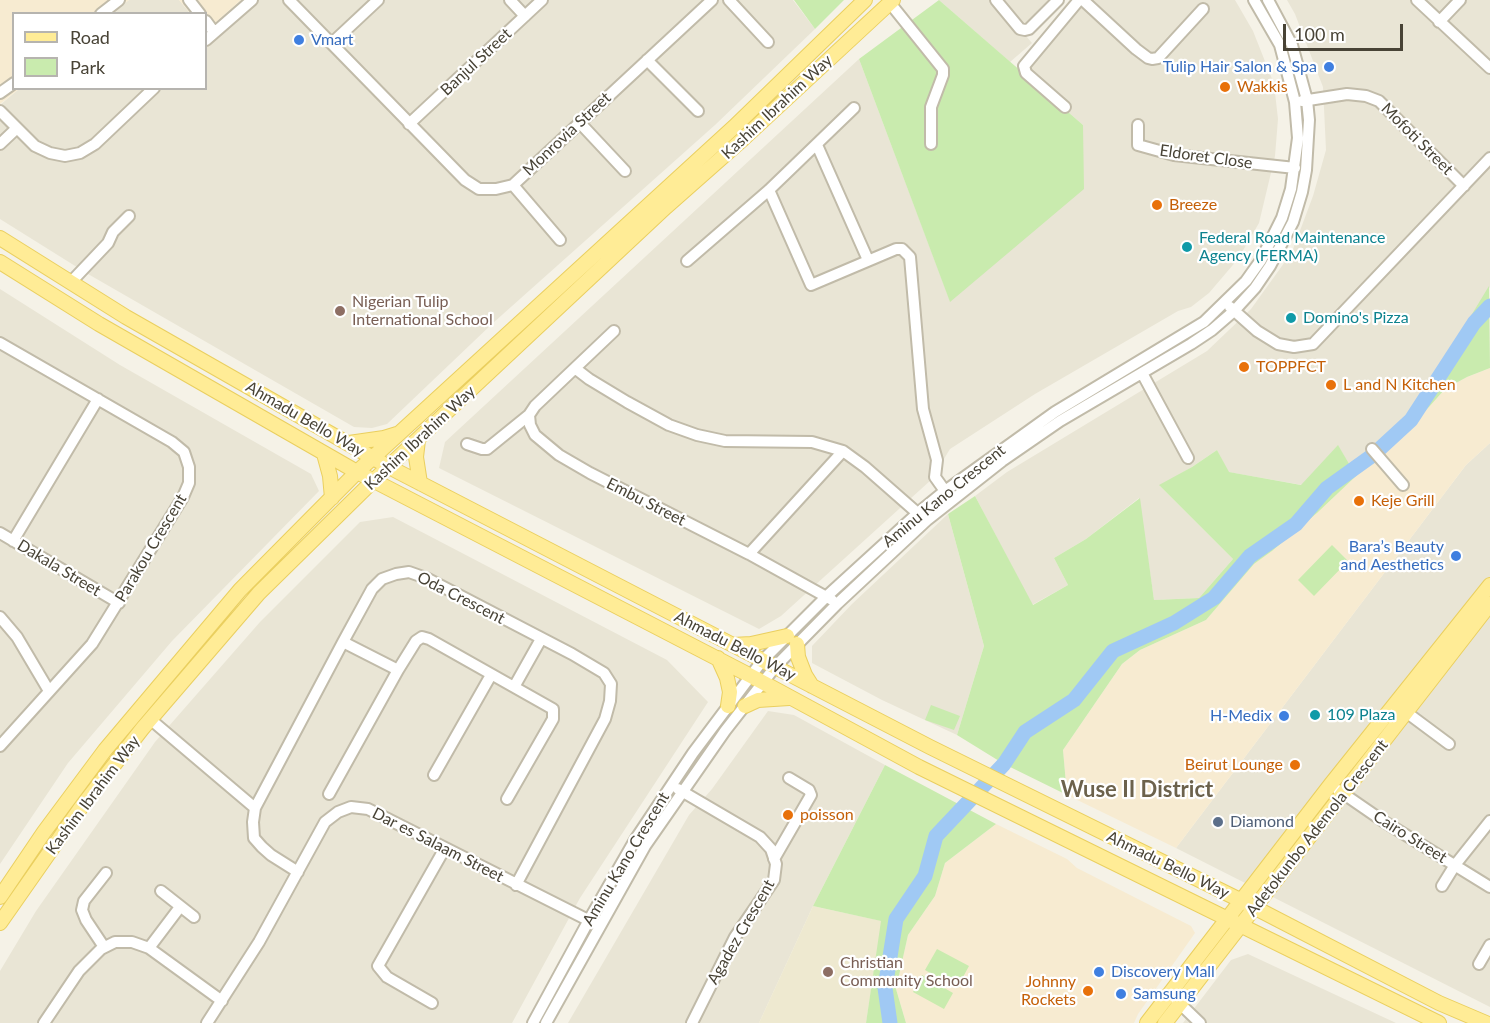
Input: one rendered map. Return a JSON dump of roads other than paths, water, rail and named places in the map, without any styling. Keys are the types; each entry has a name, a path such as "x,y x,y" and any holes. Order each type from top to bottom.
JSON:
{"main road":[{"name":"Kashim Ibrahim Way","path":"0,897 105,750 240,590 357,472 734,127 865,0"},
{"name":"Kashim Ibrahim Way","path":"0,923 82,806 150,719 259,593 389,466 666,207 891,2"},
{"name":"Ahmadu Bello Way","path":"0,238 136,323 420,483 930,747 1240,900 1439,1003 1486,1023"},
{"name":"Ahmadu Bello Way","path":"0,262 99,324 373,481 718,658 919,767 1438,1023"},
{"path":"349,443 384,438 402,432"},
{"path":"417,440 416,456 420,483"},
{"path":"324,454 330,476 332,498"},
{"path":"356,497 373,493 398,494"},
{"name":"Adetokunbo Ademola Crescent","path":"1147,1023 1240,900 1490,585"},
{"name":"Adetokunbo Ademola Crescent","path":"1165,1023 1490,604"},
{"path":"732,645 792,640 805,675 812,686"},
{"path":"718,658 727,678 730,692 728,706"},
{"path":"744,706 758,700 791,698"}],"street":[{"path":"104,12 119,0"},
{"path":"189,0 198,12"},
{"path":"207,39 252,0"},
{"name":"Monrovia Street","path":"289,0 465,180 479,189 496,189 513,185 712,0"},
{"path":"332,43 378,0"},
{"path":"510,0 525,16"},
{"name":"Banjul Street","path":"410,124 542,0"},
{"path":"729,0 768,42"},
{"path":"996,0 1020,29 1025,30 1029,29 1059,0 1070,11"},
{"path":"1065,107 1026,73 1024,68 1079,0"},
{"path":"1083,0 1136,49 1152,59 1158,58 1203,9"},
{"name":"Aminu Kano Crescent","path":"533,1023 635,840 671,785 728,706 757,679 827,596 945,491 1055,412 1204,322 1246,281 1272,241 1282,218 1295,168 1298,138 1295,102 1280,45 1254,0"},
{"name":"Aminu Kano Crescent","path":"792,640 837,604 927,520 1002,461 1060,421 1212,330 1255,288 1270,266 1293,222 1306,170 1309,139 1307,100 1292,45 1268,0"},
{"path":"1417,0 1490,68"},
{"path":"1439,21 1460,0"},
{"path":"891,2 943,69 943,75 931,107 931,144"},
{"path":"207,22 214,32"},
{"path":"647,60 698,111"},
{"path":"0,111 35,146 50,153 65,156 80,153 95,144 152,90"},
{"name":"Mofoti Street","path":"1295,102 1347,94 1366,96 1379,101 1464,186"},
{"path":"687,261 770,190 854,108"},
{"path":"580,123 625,171"},
{"name":"Eldoret Close","path":"1138,125 1138,145 1174,155 1295,168"},
{"path":"0,144 18,128"},
{"path":"817,145 868,260"},
{"path":"1225,303 1257,331 1278,344 1294,347 1313,344 1490,158"},
{"path":"513,185 560,240"},
{"path":"770,190 811,285 896,249 902,249 910,257 923,409 937,460 935,477 945,491"},
{"path":"71,282 108,243 113,232 129,216"},
{"path":"467,444 487,449 529,415 535,406 614,332"},
{"name":"Parakou Crescent","path":"0,343 172,442 184,452 189,466 189,483 183,498 92,644 0,746"},
{"path":"576,369 589,379 669,425 697,435 725,441 812,442 843,451 927,520"},
{"path":"1142,373 1188,458"},
{"path":"13,541 98,399"},
{"name":"Embu Street","path":"529,415 530,425 535,435 559,455 749,554 827,596 837,604"},
{"path":"1372,449 1403,484"},
{"path":"749,554 843,451"},
{"name":"Dakala Street","path":"0,534 118,603"},
{"name":"Oda Crescent","path":"298,872 271,855 254,838 255,808 372,589 382,579 409,572 426,578 572,654 604,673 611,684 610,701 605,719 516,885"},
{"path":"0,617 17,637 50,691"},
{"path":"329,794 398,670 416,641 422,637 553,709 553,719 507,798"},
{"path":"514,687 541,639"},
{"path":"342,642 398,670"},
{"path":"434,775 491,675"},
{"name":"Aminu Kano Crescent","path":"546,1023 645,846 744,706 757,679"},
{"path":"1406,712 1449,744"},
{"path":"150,719 255,808"},
{"path":"774,859 811,795 809,789 789,778"},
{"name":"Cairo Street","path":"1331,784 1383,821 1490,887"},
{"name":"Agadez Crescent","path":"671,785 760,837 771,849 776,864 774,880 735,937 692,1023"},
{"name":"Dar es Salaam Street","path":"207,1023 259,942 326,822 338,812 351,807 368,809 599,925"},
{"path":"1442,886 1455,865 1490,821"},
{"path":"432,1003 387,977 378,966 445,848"},
{"path":"105,947 86,920 82,910 84,901 106,873"},
{"path":"161,891 194,917"},
{"path":"149,948 180,907"},
{"path":"44,1023 79,971 105,947 115,942 132,942 149,948 222,1001"},
{"path":"1479,964 1490,945"},
{"path":"1169,993 1200,1023"}],"waterway":[{"path":"890,1023 885,988 896,919 925,876 936,836 1004,764 1025,732 1074,700 1113,651 1174,623 1214,598 1250,556 1296,524 1327,488 1373,455 1411,420 1474,323 1490,306"}],"place":[{"name":"Vmart","path":"299,40"},
{"name":"Tulip Hair Salon & Spa","path":"1329,67"},
{"name":"Wakkis","path":"1225,87"},
{"name":"Breeze","path":"1157,205"},
{"name":"Federal Road Maintenance Agency (FERMA)","path":"1187,247"},
{"name":"Nigerian Tulip International School","path":"340,311"},
{"name":"Domino's Pizza","path":"1291,318"},
{"name":"TOPPFCT","path":"1244,367"},
{"name":"L and N Kitchen","path":"1331,385"},
{"name":"Keje Grill","path":"1359,501"},
{"name":"Bara’s Beauty and Aesthetics","path":"1456,556"},
{"name":"109 Plaza","path":"1315,715"},
{"name":"H-Medix","path":"1284,716"},
{"name":"Beirut Lounge","path":"1295,765"},
{"name":"poisson","path":"788,815"},
{"name":"Diamond","path":"1218,822"},
{"name":"Christian Community School","path":"828,972"},
{"name":"Discovery Mall","path":"1099,972"},
{"name":"Johnny Rockets","path":"1088,991"},
{"name":"Samsung","path":"1121,994"}],"district":[{"name":"Wuse II District","path":"1137,790"}]}
